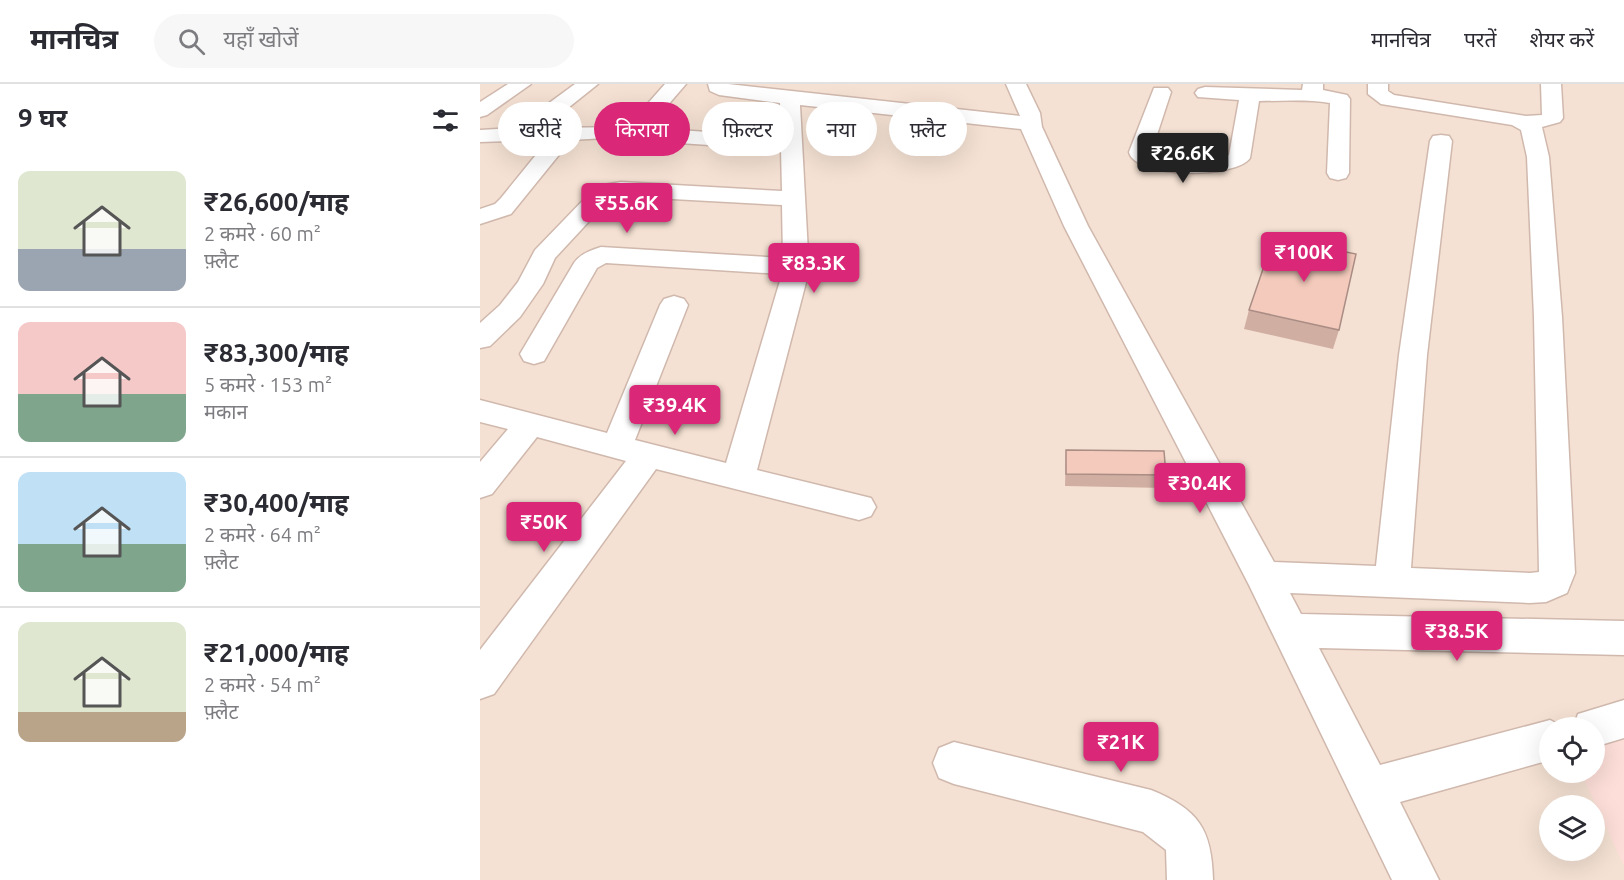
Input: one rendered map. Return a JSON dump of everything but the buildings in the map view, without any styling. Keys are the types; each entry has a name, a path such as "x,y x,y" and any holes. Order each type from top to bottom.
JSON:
{"street":[{"path":"480,111 521,84"},
{"path":"564,102 588,84"},
{"path":"660,102 676,84"},
{"path":"718,84 717,87 726,91 802,94 1029,125"},
{"path":"1001,84 1017,114 1029,125 1076,226 1263,577 1416,880"},
{"path":"1016,84 1030,112 1029,125"},
{"path":"1378,84 1378,94 1381,98 1437,96 1526,122 1553,118 1551,84"},
{"path":"1205,93 1250,94 1313,89 1340,99 1338,173"},
{"path":"1161,92 1140,152 1141,157 1156,163 1217,166 1234,162 1239,158 1250,94"},
{"path":"738,478 788,308 796,267 794,144 802,94"},
{"path":"1263,577 1530,588 1546,587 1554,582 1557,573 1548,328 1539,168 1531,127 1526,122"},
{"path":"480,136 498,135"},
{"path":"1392,582 1413,355 1442,141"},
{"path":"480,217 503,209 547,156"},
{"path":"480,339 521,297 544,255 598,197 605,193 621,189 795,199"},
{"path":"534,354 587,263 601,255 796,267"},
{"path":"480,681 633,450 674,305"},
{"path":"480,411 859,507"},
{"path":"480,484 531,423"},
{"path":"1290,631 1624,638"},
{"path":"1605,725 1624,719"},
{"path":"1371,789 1539,743"},
{"path":"954,763 1151,812 1170,822 1185,836 1190,854 1190,880"}],"shaded area":[{"path":"480,84 1624,84 1624,880 480,880"},
{"path":"1624,714 1624,866 1605,825 1605,795 1591,795 1586,783 1605,783 1605,723"}]}
